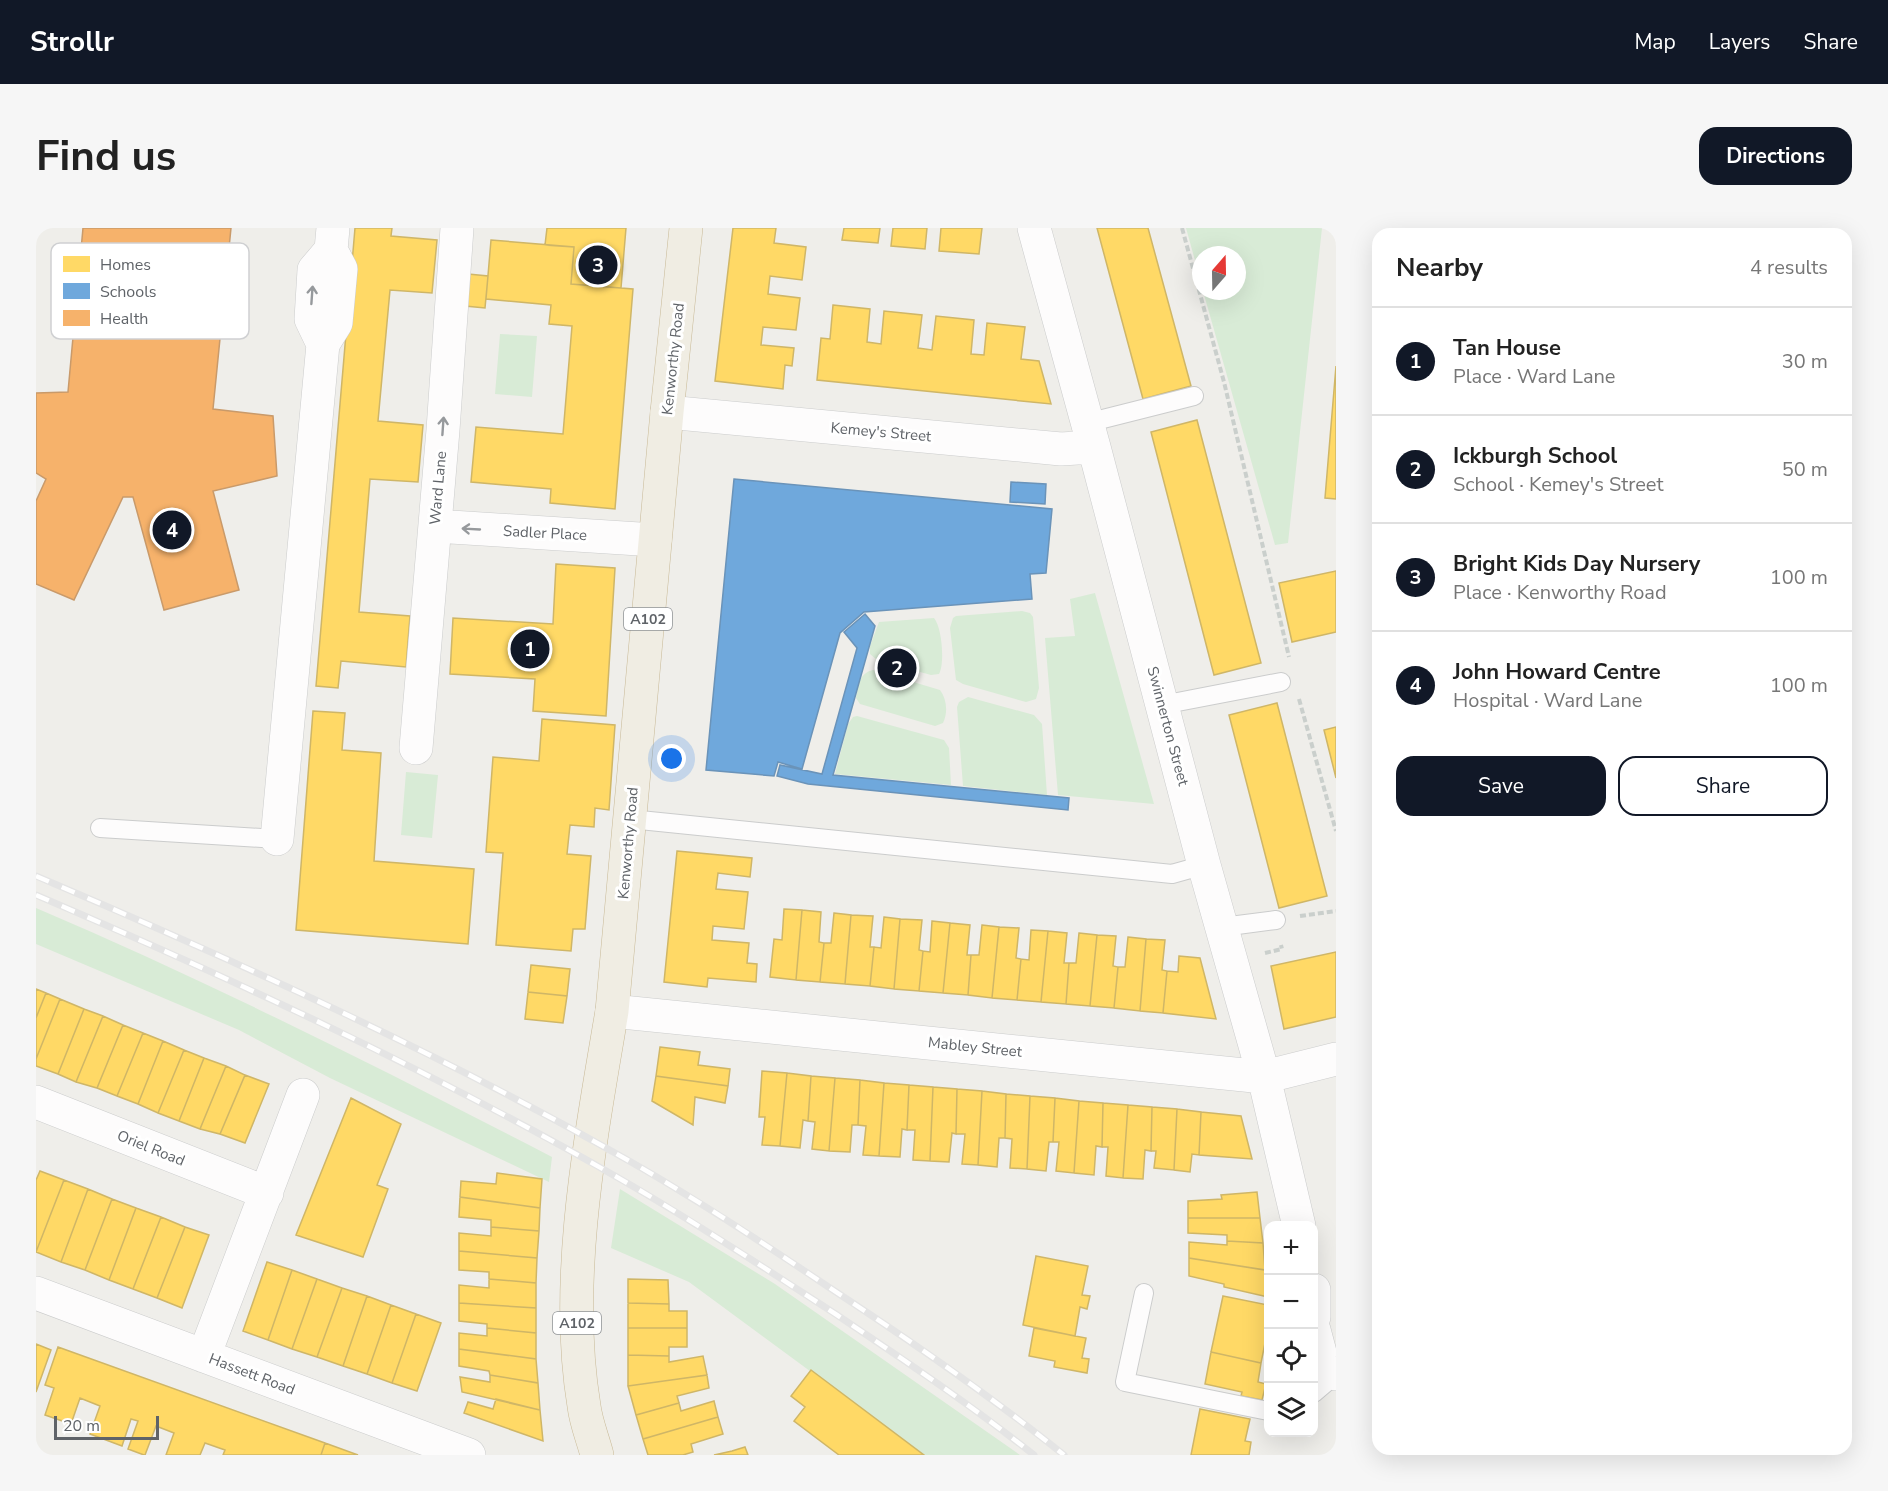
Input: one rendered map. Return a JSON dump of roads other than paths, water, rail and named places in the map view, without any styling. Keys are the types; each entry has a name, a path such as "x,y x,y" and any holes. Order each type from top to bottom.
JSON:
{"highway":[{"name":"Kenworthy Road","path":"597,1455 584,1408 576,1331 580,1239 596,1109 612,1011 686,228"}],"street":[{"name":"Ward Lane","path":"416,748 457,228"},
{"name":"Swinnerton Street","path":"1034,228 1204,865 1264,1077 1298,1221"},
{"path":"278,840 323,344 311,319 314,270 332,239"},
{"name":"Kemey's Street","path":"667,412 1061,449 1091,435"},
{"name":"Sadler Place","path":"435,526 655,540"},
{"name":"Mabley Street","path":"612,1011 1264,1077 1336,1059"},
{"path":"204,1356 303,1095"},
{"name":"Oriel Road","path":"36,1102 267,1193"},
{"name":"Hassett Road","path":"36,1293 469,1455"},
{"path":"1318,1345 1322,1360 1336,1374"}],"lane":[{"path":"1091,435 1194,396"},
{"path":"1162,705 1281,682"},
{"path":"630,819 1172,874 1204,865"},
{"path":"100,828 278,840"},
{"path":"1222,927 1276,920"},
{"path":"1144,1293 1125,1382 1264,1410"},
{"path":"1318,1390 1336,1374"}],"railway":[{"path":"36,876 338,1010 486,1083 631,1162 730,1222 888,1326 977,1389 1064,1455"},
{"path":"36,895 185,960 333,1029 551,1140 703,1229 837,1315 962,1401 1034,1455"}],"place":[{"name":"Bright Kids Day Nursery","path":"598,265"},
{"name":"John Howard Centre","path":"172,530"},
{"name":"Tan House","path":"530,649"},
{"name":"Ickburgh School","path":"897,668"}]}
